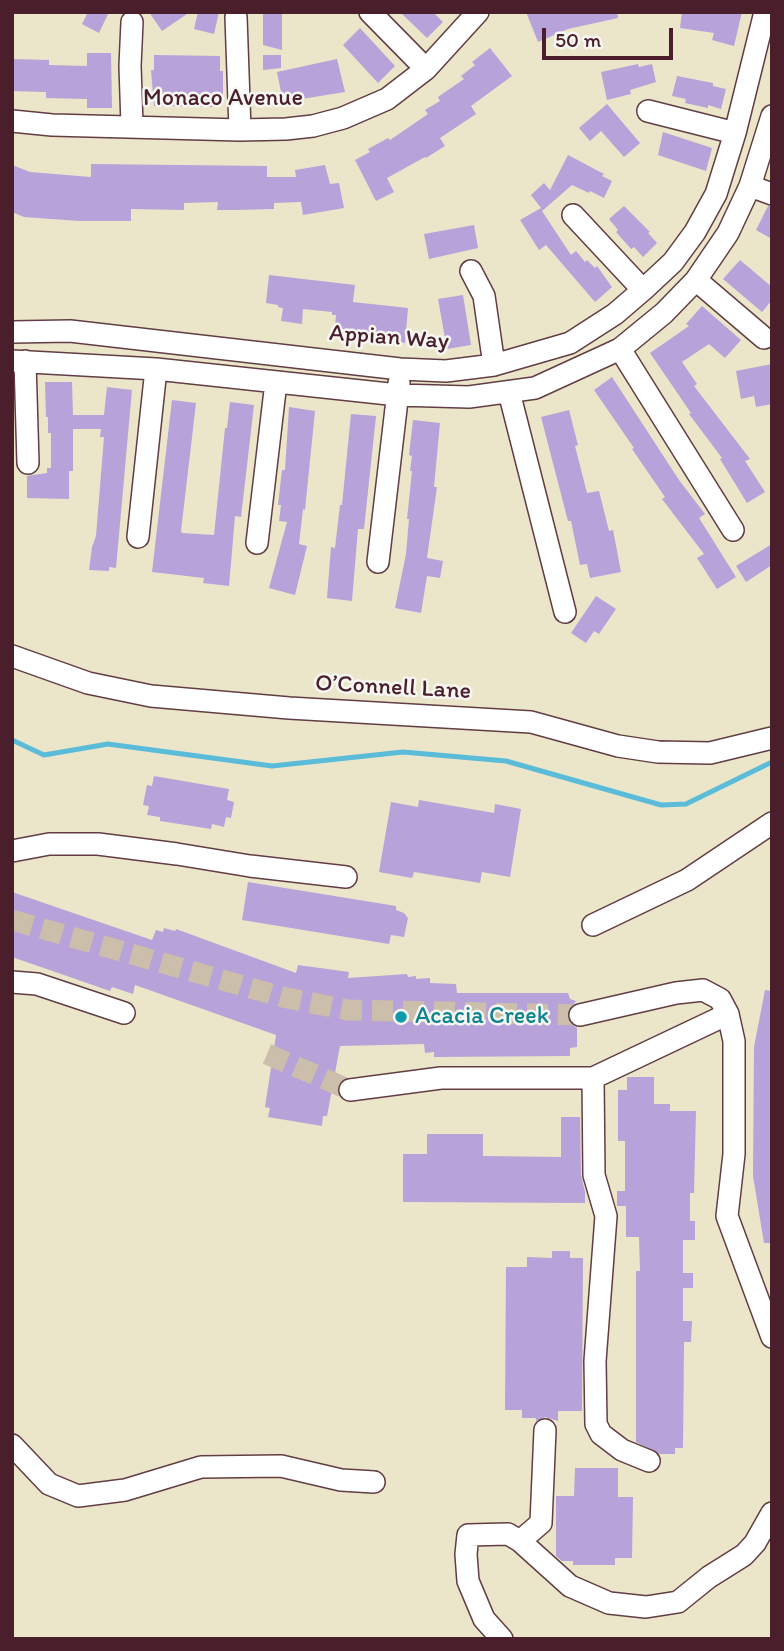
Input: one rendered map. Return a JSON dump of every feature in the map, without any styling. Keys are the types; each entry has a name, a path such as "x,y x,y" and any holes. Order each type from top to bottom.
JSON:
{"street":[{"path":"370,12 426,69"},
{"name":"Monaco Avenue","path":"12,121 52,125 132,125 240,130 286,129 343,118 387,99 426,69 478,12"},
{"name":"Appian Way","path":"12,332 69,331 400,369 446,371 494,365 570,343 615,314 643,290 673,262 695,232 716,194 735,133 765,12"},
{"path":"236,17 240,130"},
{"path":"132,22 132,125"},
{"path":"648,111 735,133"},
{"path":"27,463 19,361 156,369 398,395 469,397 535,388 584,366 620,349 664,313 696,280 728,233 750,186 772,116"},
{"path":"750,186 772,194"},
{"path":"573,215 643,290"},
{"path":"471,271 484,296 494,365"},
{"path":"696,280 764,338"},
{"path":"570,343 584,366"},
{"path":"620,349 733,530"},
{"path":"138,537 156,369"},
{"path":"378,562 400,369"},
{"path":"257,543 276,382"},
{"path":"509,392 565,612"},
{"name":"O’Connell Lane","path":"12,656 88,683 151,696 289,708 531,722 618,746 658,752 710,753 772,738"},
{"path":"593,925 687,880 772,822"},
{"path":"12,850 49,844 98,844 346,877"},
{"path":"12,982 37,984 124,1013"},
{"path":"580,1015 676,993 703,990 720,999 728,1014 734,1041 734,1154 727,1216 772,1337"},
{"path":"350,1090 441,1078 593,1078 728,1014"},
{"path":"593,1078 594,1175 606,1216 595,1361 596,1424 601,1434 622,1450 649,1461"},
{"path":"520,1541 541,1523 545,1430"},
{"path":"12,1445 49,1484 78,1496 125,1490 201,1466 281,1466 341,1480 374,1482"},
{"path":"502,1639 484,1619 468,1581 468,1535 508,1534 520,1541 570,1586 609,1603 646,1607 678,1602 709,1577 744,1555 755,1543 772,1513"}],"building":[{"path":"88,12 109,12 99,33 82,24"},
{"path":"149,12 190,12 162,31"},
{"path":"198,12 219,12 214,34 194,29"},
{"path":"263,12 282,12 282,50 263,45"},
{"path":"400,12 433,12 443,22 427,38"},
{"path":"526,12 617,12 618,18 568,29 538,42"},
{"path":"682,12 742,12 734,46 712,40 714,33 680,28"},
{"path":"360,28 395,66 378,83 343,45"},
{"path":"490,48 512,76 471,106 476,114 440,138 445,146 387,178 394,192 376,201 355,160 370,152 368,149 388,138 390,140 428,114 425,110 440,101 438,97 464,79 461,76 475,65 472,62"},
{"path":"87,53 111,53 112,108 87,108 87,99 46,98 46,92 12,91 12,59 49,60 49,65 87,66"},
{"path":"154,55 220,56 223,94 220,94 220,107 154,106 151,70 154,70"},
{"path":"263,55 281,55 281,68 263,70"},
{"path":"337,59 345,92 283,102 277,72"},
{"path":"638,64 639,67 652,64 656,82 630,90 631,94 607,100 601,72"},
{"path":"677,76 713,83 713,86 726,89 721,109 685,103 686,99 672,96"},
{"path":"607,104 640,143 624,157 601,131 590,141 579,128"},
{"path":"663,132 712,148 706,171 658,155"},
{"path":"568,155 612,181 604,198 572,185 542,211 571,255 576,251 585,262 587,260 595,268 597,266 612,287 595,302 546,245 539,250 520,220 541,208 531,195 544,183 550,190"},
{"path":"91,164 267,166 267,177 296,177 295,170 325,165 330,184 339,183 344,208 303,215 301,202 274,203 274,209 234,210 217,210 218,202 184,203 184,210 131,209 131,221 24,217 12,212 12,165 30,172 91,177"},
{"path":"624,206 657,243 643,257 634,247 631,249 609,219"},
{"path":"768,206 772,207 772,239 756,230"},
{"path":"474,225 478,248 429,259 424,234"},
{"path":"740,260 772,287 772,300 762,312 723,279"},
{"path":"269,275 355,285 353,302 408,308 405,343 383,340 384,336 367,332 335,328 336,315 332,315 332,312 303,309 302,324 281,321 283,308 266,303"},
{"path":"463,295 471,345 447,349 438,299"},
{"path":"702,306 741,340 725,358 709,344 682,362 697,384 694,386 750,459 745,461 765,492 747,503 720,459 722,458 689,414 691,413 650,353 689,326 686,324"},
{"path":"772,364 772,404 756,407 754,396 741,399 736,371"},
{"path":"612,377 679,480 705,514 699,518 736,577 717,589 697,558 704,554 662,499 665,497 594,390"},
{"path":"45,382 72,382 73,415 104,415 107,387 132,390 116,568 109,567 109,571 89,570 96,536 104,437 100,437 101,429 73,429 73,471 69,471 69,499 27,498 27,476 47,473 47,468 51,468 51,433 48,433 46,417"},
{"path":"172,400 196,403 181,531 214,535 230,402 254,405 241,517 235,516 229,586 203,583 204,578 152,572"},
{"path":"289,407 315,411 299,544 307,546 295,595 269,588 287,522 279,521 281,505 278,505 282,470 285,470"},
{"path":"569,410 587,493 599,491 609,531 613,530 621,572 590,578 587,564 580,565 571,521 568,521 541,417"},
{"path":"351,414 376,416 364,529 358,529 352,601 327,598 331,547 335,548 342,505"},
{"path":"413,420 440,423 434,487 437,487 427,558 443,561 440,578 427,576 421,613 395,608 406,554 412,471 412,456 409,455"},
{"path":"772,544 772,565 746,582 736,566"},
{"path":"596,596 616,609 599,634 594,631 586,643 571,633"},
{"path":"154,776 229,789 227,800 234,802 231,818 226,817 224,827 212,824 211,829 160,821 160,817 147,815 149,806 143,805 147,785 152,786"},
{"path":"419,800 494,813 495,804 521,809 510,877 482,872 480,883 414,872 412,878 379,872 391,802 418,807"},
{"path":"248,882 396,906 396,910 408,918 404,937 391,935 389,944 242,920"},
{"name":"Acacia Creek","path":"12,892 152,940 156,930 163,932 164,928 176,929 296,973 298,965 349,972 348,978 407,974 408,977 416,976 416,979 430,978 430,983 456,984 457,993 568,993 570,999 576,1001 567,1017 577,1028 577,1047 570,1048 570,1056 434,1057 434,1052 425,1053 424,1044 340,1046 327,1116 323,1116 322,1126 268,1117 270,1108 265,1107 276,1035 135,985 133,994 112,987 110,991 12,957"},
{"path":"765,990 772,991 772,1243 764,1243 753,1176 754,1047"},
{"path":"627,1077 654,1077 654,1104 670,1104 670,1111 696,1111 694,1193 690,1193 690,1221 695,1221 695,1240 683,1240 683,1273 693,1273 693,1288 683,1288 683,1321 692,1321 691,1342 684,1342 683,1448 675,1448 675,1454 660,1454 636,1442 636,1271 640,1271 639,1237 626,1237 626,1206 617,1206 617,1191 625,1191 625,1141 618,1141 618,1090 627,1090"},
{"path":"561,1117 580,1117 581,1175 585,1203 403,1202 403,1154 427,1154 427,1134 483,1134 483,1156 561,1157"},
{"path":"552,1251 570,1251 570,1258 583,1258 582,1411 558,1411 558,1421 545,1417 536,1421 536,1418 522,1418 522,1410 505,1410 506,1267 527,1267 527,1257 552,1258"},
{"path":"575,1468 618,1468 618,1497 633,1497 632,1558 615,1558 615,1565 573,1565 573,1561 562,1561 556,1556 556,1496 574,1496"}],"waterway":[{"path":"12,740 44,755 108,744 272,766 403,752 506,761 661,805 686,804 772,762"}],"tunnel":[{"path":"12,920 282,997 348,1010 580,1015"},
{"path":"267,1054 350,1090"}],"place":[{"name":"Acacia Creek","path":"401,1017"}]}
